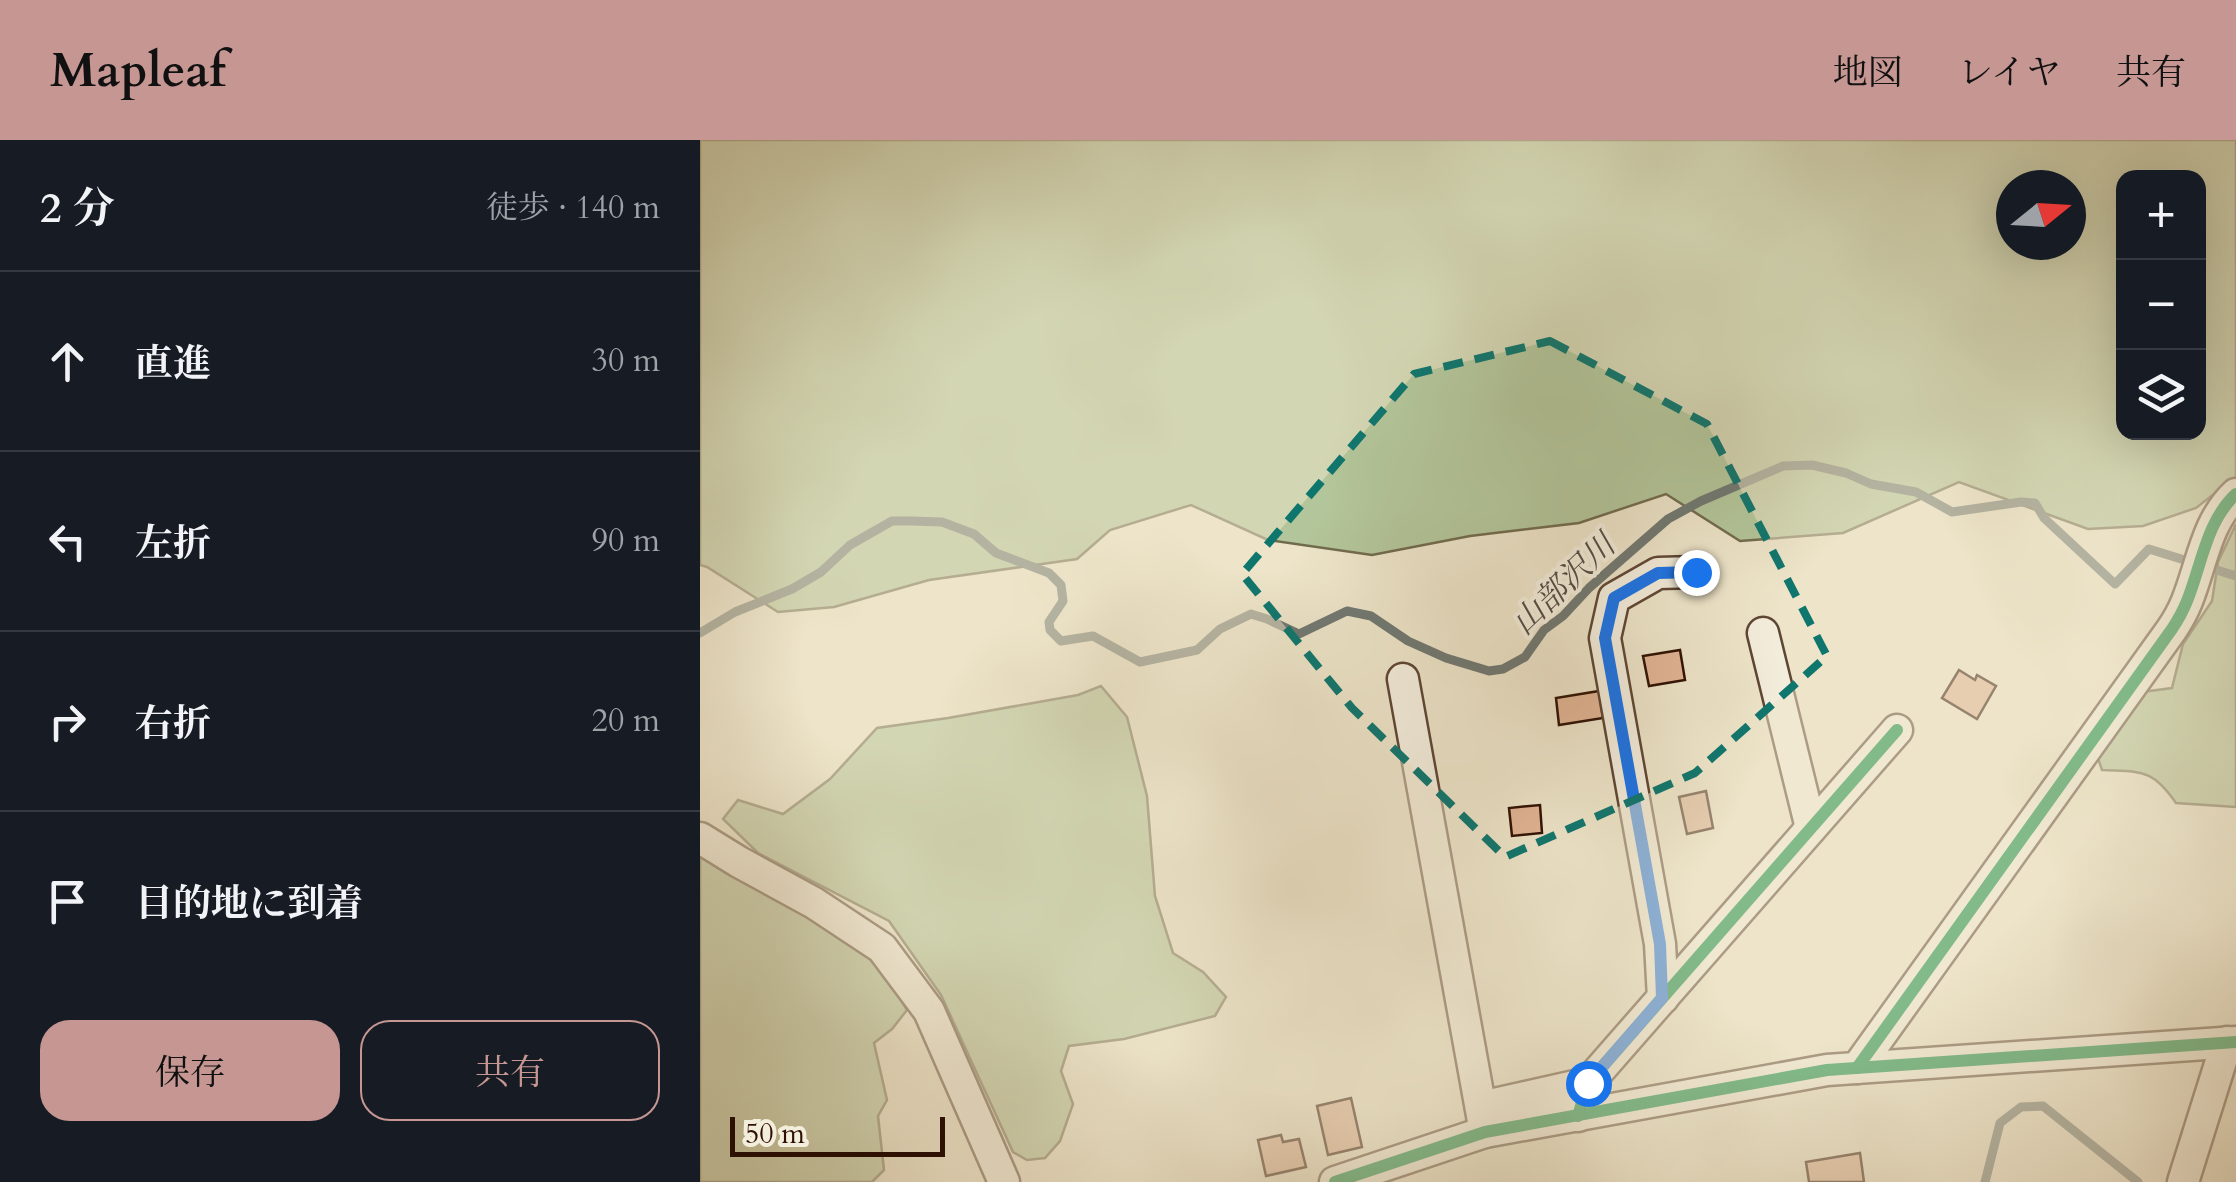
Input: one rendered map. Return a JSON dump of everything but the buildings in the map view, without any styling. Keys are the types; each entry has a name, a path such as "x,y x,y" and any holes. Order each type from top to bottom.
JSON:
{"street":[{"path":"1856,1068 2172,629 2186,605 2213,522 2236,494"},
{"path":"1662,998 1660,944 1605,638 1614,598 1658,573 1696,572"},
{"path":"1762,633 1811,828"},
{"path":"1403,679 1483,1119"},
{"path":"1578,1116 1588,1083 1897,730"},
{"path":"700,838 814,903 882,948 929,1012 1004,1182"},
{"path":"1483,1119 1578,1116 1828,1070 2232,1042 2184,1182"},
{"path":"1335,1182 1483,1119 1588,1083"}],"highlighted area":[{"path":"1550,341 1707,424 1827,656 1695,773 1505,857 1352,708 1242,574 1414,374"}],"green space":[{"path":"700,140 2236,140 2236,477 2196,508 2143,526 2088,529 1959,482 1843,533 1740,541 1666,494 1579,523 1470,536 1372,555 1268,540 1191,505 1110,530 1077,559 929,580 834,607 778,612 700,565"},
{"path":"2236,524 2236,807 2176,803 2160,783 2145,774 2102,770 2092,741 2134,693 2172,688 2183,644 2212,601 2218,562"},
{"path":"1101,686 1127,717 1147,796 1155,896 1173,953 1203,972 1226,997 1215,1016 1124,1039 1069,1046 1061,1071 1073,1104 1060,1141 1045,1158 1027,1160 1013,1152 941,995 889,921 758,853 723,819 738,800 783,814 830,779 877,728 1078,695"},
{"path":"700,846 872,952 907,1010 874,1043 887,1100 878,1116 884,1170 872,1182 700,1182"}],"waterway":[{"name":"山部沢川","path":"700,633 735,612 792,589 821,572 850,545 892,521 942,522 974,534 996,553 1049,573 1061,585 1063,601 1049,622 1050,630 1061,641 1093,636 1140,662 1197,650 1220,629 1251,614 1299,634 1347,611 1371,616 1408,641 1446,658 1489,671 1503,669 1525,657 1544,630 1668,519 1783,466 1812,465 1871,484 1916,492 1952,512 2035,503 2044,518 2115,584 2149,549 2236,576"},
{"path":"1985,1182 2000,1123 2021,1107 2043,1106 2138,1182"}],"cycle path":[{"path":"1857,1068 2172,629 2187,601 2211,530 2236,494"},
{"path":"1578,1116 1588,1083 1897,730"},
{"path":"1335,1182 1485,1132 1827,1070 2236,1042"}],"route":[{"path":"1588,1083 1662,998 1660,944 1605,638 1614,598 1658,573 1696,572"}]}
